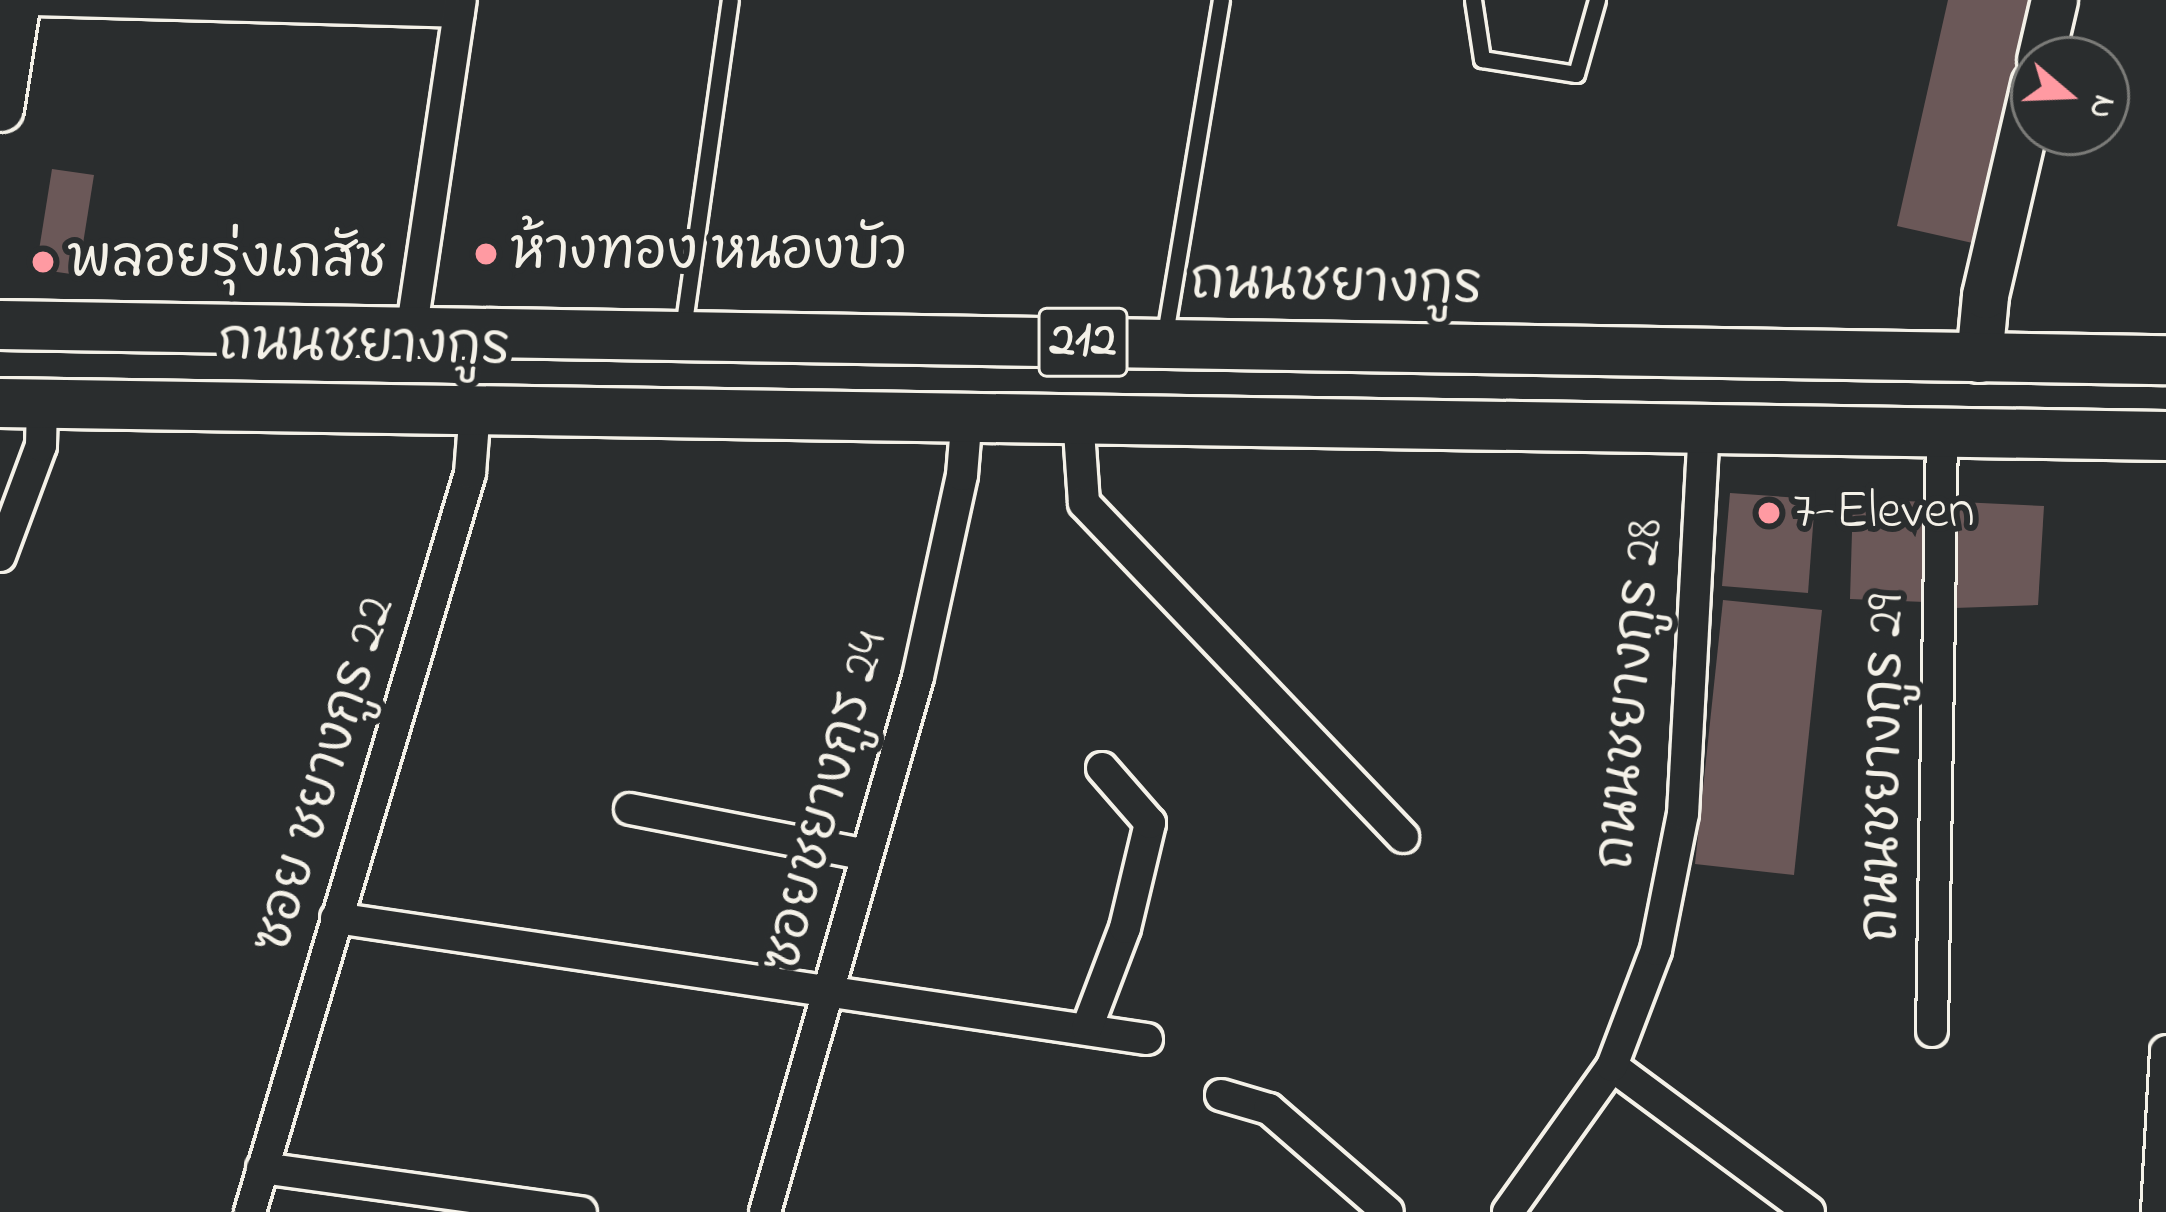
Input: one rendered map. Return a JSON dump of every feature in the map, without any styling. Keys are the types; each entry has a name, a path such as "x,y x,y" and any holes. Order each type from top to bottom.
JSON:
{"main road":[{"name":"ถนนชยางกูร","path":"0,325 2166,360"},
{"name":"ถนนชยางกูร","path":"21,403 2166,436"}],"street":[{"path":"0,108 17,0"},
{"path":"31,0 460,6 411,333"},
{"path":"2046,36 2054,0"},
{"path":"1979,359 1985,295 2018,156"},
{"path":"0,556 41,446 21,403"},
{"name":"ซอย ชยางกูร 22","path":"250,1212 470,473 476,409"},
{"name":"ซอยชยางกูร 24","path":"765,1212 919,677 962,475 967,414"},
{"path":"1078,417 1084,503 1403,838"},
{"name":"ถนนชยางกูร 28","path":"1508,1212 1612,1066 1656,950 1684,814 1704,431"},
{"name":"ถนนชยางกูร 29","path":"1932,1030 1942,435"},
{"path":"1087,1028 1125,928 1150,823 1102,768"},
{"path":"629,809 867,855"},
{"path":"336,918 1147,1039"},
{"path":"2157,1212 2166,1051"},
{"path":"1612,1066 1810,1212"},
{"path":"1221,1095 1269,1109 1388,1212"},
{"path":"262,1168 580,1212"}],"lane":[{"path":"682,338 730,0"},
{"path":"1163,343 1221,0"},
{"path":"1473,0 1482,59 1576,74 1597,0"}],"building":[{"path":"1948,0 2032,0 2024,36 2010,36 2010,98 1977,244 1897,226"},
{"path":"52,169 94,175 78,275 36,269"},
{"path":"1730,493 1815,499 1808,593 1722,586"},
{"path":"1853,499 1929,502 1925,602 1850,599"},
{"path":"1960,502 2044,506 2038,605 1954,608"},
{"path":"1723,600 1822,610 1794,875 1695,864"}],"place":[{"name":"ห้างทอง หนองบัว","path":"486,254"},
{"name":"พลอยรุ่งเภสัช","path":"43,262"},
{"name":"7-Eleven","path":"1769,513"}]}
